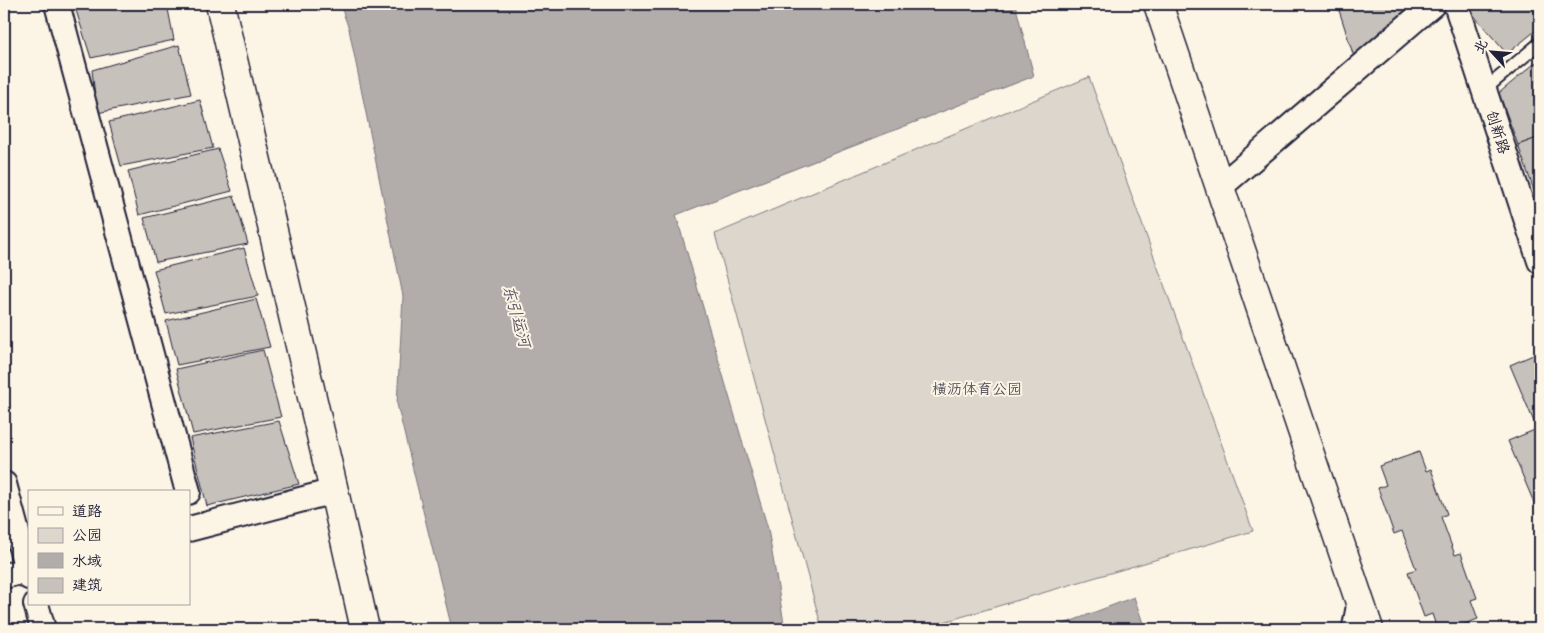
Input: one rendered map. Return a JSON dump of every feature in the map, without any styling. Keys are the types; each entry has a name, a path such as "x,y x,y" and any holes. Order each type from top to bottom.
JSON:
{"street":[{"path":"58,4 187,490"},
{"path":"220,4 334,491 364,629"},
{"path":"1158,4 1369,629"},
{"path":"1220,187 1433,4"},
{"name":"创新路","path":"1456,4 1540,261"},
{"path":"4,484 28,572 4,576"},
{"path":"190,503 193,528 334,491"},
{"path":"37,606 43,629"}],"lane":[{"path":"1484,90 1540,43"},
{"path":"1348,629 1356,590"}],"green space":[{"name":"横沥体育公园","path":"1089,77 1253,531 920,629 822,629 715,234"}],"water":[{"name":"东引运河","path":"340,4 1015,4 1034,76 676,215 768,529 785,629 452,629 397,404 403,296 349,29"},
{"path":"1134,597 1145,629 1051,629"}],"building":[{"path":"74,4 167,4 174,40 91,58"},
{"path":"1337,4 1413,4 1355,60"},
{"path":"1478,4 1528,4 1540,18 1540,27 1507,54 1470,11"},
{"path":"1528,4 1540,4 1540,18"},
{"path":"179,45 191,94 97,113 92,70"},
{"path":"1540,59 1540,137 1518,145 1499,93"},
{"path":"200,100 213,148 121,166 109,122"},
{"path":"1540,137 1540,201 1538,202 1518,145"},
{"path":"218,149 232,191 139,215 128,171"},
{"path":"234,196 248,244 156,262 144,218"},
{"path":"244,248 258,296 166,314 154,270"},
{"path":"256,299 270,347 177,365 166,321"},
{"path":"263,350 281,417 193,434 176,369"},
{"path":"1540,352 1540,517 1508,441 1537,429 1510,365"},
{"path":"279,421 299,484 207,506 190,438"},
{"path":"1419,452 1426,471 1431,469 1447,514 1441,517 1455,555 1461,553 1477,598 1471,600 1478,619 1451,629 1437,629 1432,614 1424,617 1408,572 1416,569 1402,531 1394,534 1378,488 1386,485 1379,466"}]}
